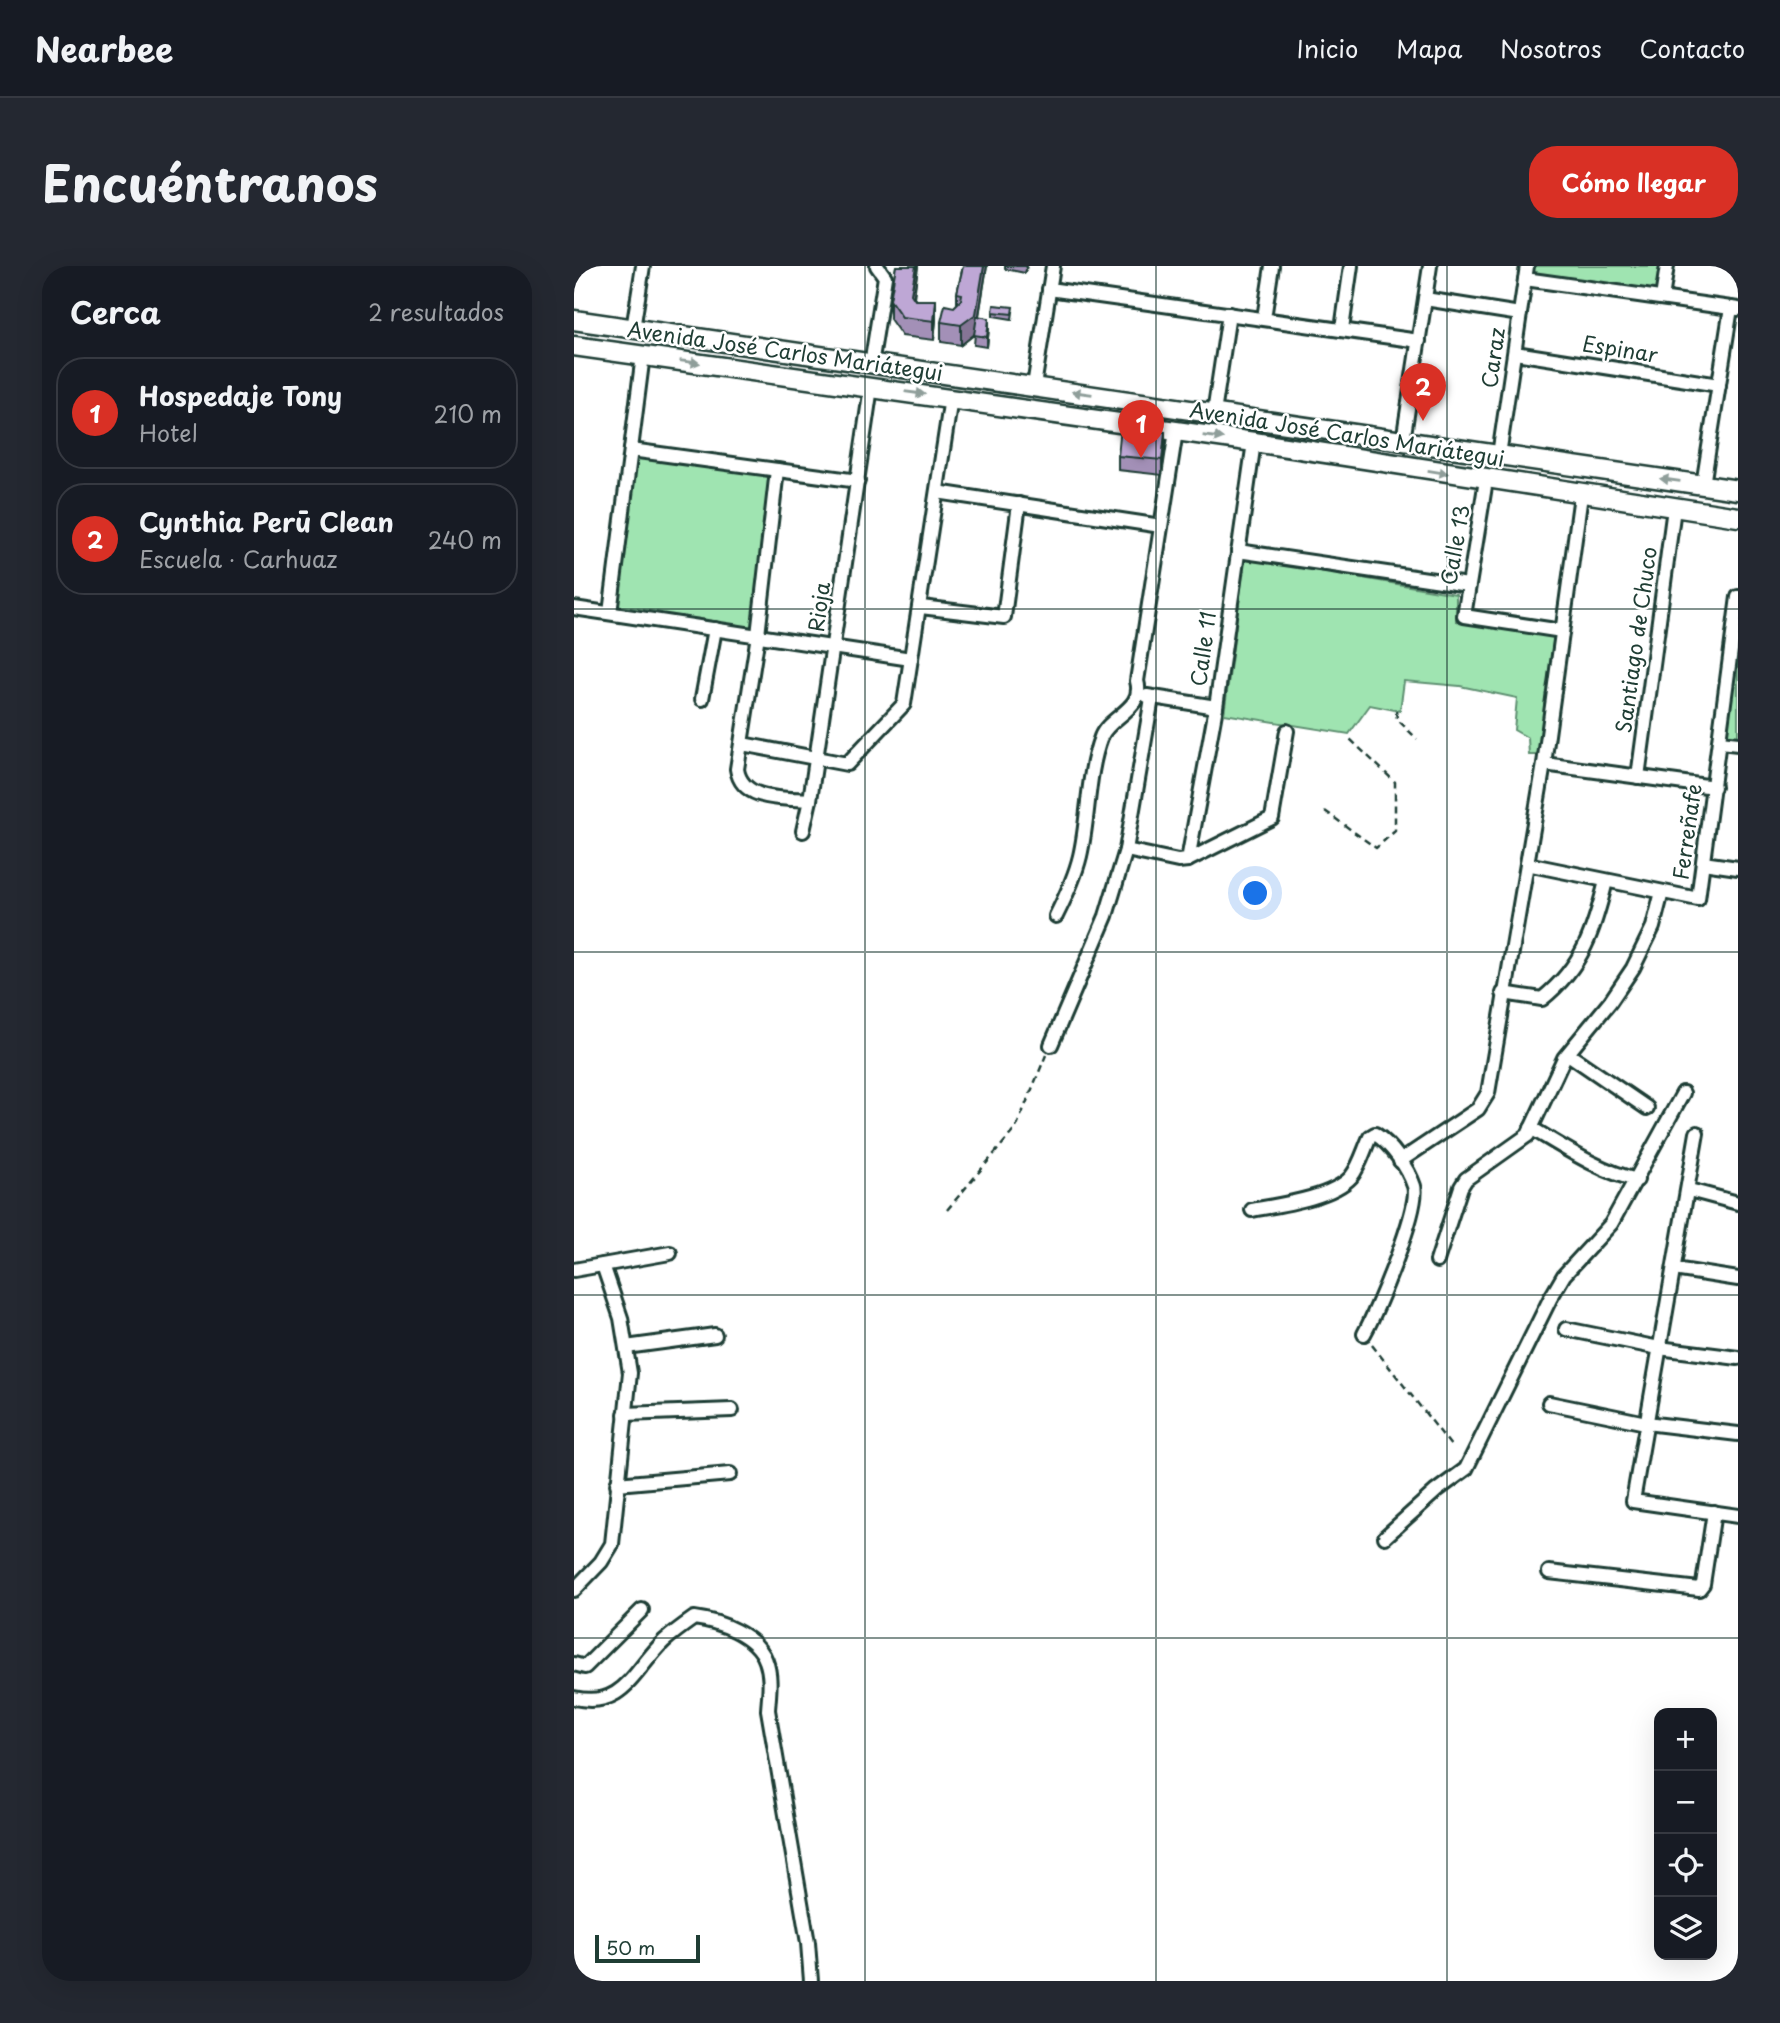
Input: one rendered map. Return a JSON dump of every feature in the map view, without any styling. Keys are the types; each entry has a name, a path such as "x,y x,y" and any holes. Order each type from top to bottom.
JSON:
{"main road":[{"name":"Avenida José Carlos Mariátegui","path":"574,320 1738,490"},
{"name":"Avenida José Carlos Mariátegui","path":"574,346 1254,442 1581,495 1738,517"},
{"path":"1278,446 1282,424"}],"street":[{"path":"633,328 643,266"},
{"path":"1034,386 1053,266"},
{"path":"1264,318 1272,266"},
{"path":"1342,329 1351,266"},
{"path":"1403,441 1430,266"},
{"path":"1662,298 1667,266"},
{"path":"871,365 885,285 879,267"},
{"path":"1526,272 1735,309 1719,385 1703,485"},
{"name":"Caraz","path":"1499,455 1526,272"},
{"path":"1049,289 1419,341"},
{"path":"1425,299 1520,314"},
{"path":"1214,413 1229,313"},
{"name":"Espinar","path":"1515,353 1719,385"},
{"path":"610,612 643,355"},
{"name":"Rioja","path":"803,831 817,757 872,387"},
{"path":"742,744 847,764 904,704 951,398"},
{"path":"1175,431 1137,681 1140,690 1152,698 1216,707"},
{"name":"Calle 11","path":"1188,860 1216,707 1254,442"},
{"path":"631,450 858,481"},
{"path":"777,470 758,635 737,769 738,777 746,786 764,796 810,800"},
{"name":"Calle 13","path":"1486,480 1464,616 1562,631"},
{"path":"937,492 1161,526"},
{"path":"1400,1161 1478,1109 1485,1101 1544,764 1581,495"},
{"path":"921,607 1004,617 1019,504"},
{"name":"Santiago de Chuco","path":"1638,777 1674,508"},
{"path":"1238,551 1468,585"},
{"name":"Ferreñafe","path":"1527,864 1698,899 1738,597"},
{"path":"574,608 911,659"},
{"path":"702,699 715,629"},
{"path":"1056,916 1073,881 1081,854 1102,734 1132,707 1140,690"},
{"path":"1051,1045 1106,916 1126,850 1152,698"},
{"path":"1126,850 1178,861 1188,860 1272,818 1287,731"},
{"path":"1720,742 1738,744"},
{"path":"1544,764 1714,787"},
{"path":"1703,863 1738,868"},
{"path":"1503,993 1542,999 1560,980 1593,933 1606,881"},
{"path":"1437,1261 1466,1179 1517,1145 1531,1128 1567,1054 1610,1002 1633,968 1653,927 1662,892"},
{"path":"1567,1054 1647,1108"},
{"path":"1385,1537 1436,1491 1466,1469 1550,1299 1564,1275 1611,1224 1683,1093"},
{"path":"1531,1128 1577,1156 1637,1181"},
{"path":"1697,1133 1633,1501 1738,1516"},
{"path":"1252,1210 1312,1196 1349,1179 1370,1137 1375,1135 1400,1161 1415,1188 1412,1210 1392,1276 1364,1334"},
{"path":"1689,1190 1738,1203"},
{"path":"574,1270 670,1253"},
{"path":"574,1590 579,1575 601,1562 612,1544 630,1373 621,1318 603,1265"},
{"path":"1674,1269 1738,1279"},
{"path":"1566,1329 1659,1348 1738,1357"},
{"path":"626,1347 715,1335"},
{"path":"1549,1403 1646,1423 1738,1434"},
{"path":"625,1413 732,1410"},
{"path":"617,1484 730,1475"},
{"path":"1549,1572 1699,1589 1703,1584 1714,1512"},
{"path":"574,1664 585,1667 642,1610"},
{"path":"574,1698 591,1702 607,1699 624,1689 664,1641 694,1618 733,1629 765,1658 770,1676 768,1710 808,1943 811,1981"}],"path":[{"path":"1396,711 1398,719 1417,739"},
{"path":"1325,811 1376,848 1395,831 1395,782 1349,738"},
{"path":"947,1210 1016,1128 1051,1045"},
{"path":"1364,1334 1452,1447"}],"green space":[{"path":"1530,266 1663,266 1659,296 1528,276"},
{"path":"635,454 772,474 754,631 616,607"},
{"path":"1245,558 1456,594 1456,621 1554,635 1538,755 1529,755 1528,738 1514,730 1517,698 1460,686 1404,681 1400,711 1370,705 1349,734 1224,714"},
{"path":"1738,640 1738,741 1726,740"}],"building":[{"path":"896,266 916,266 911,294 915,300 936,300 934,321 902,317 890,300"},
{"path":"963,266 984,266 976,314 961,325 941,322 945,305 954,307 961,300 962,294 957,293"},
{"path":"994,305 1013,307 1012,314 993,312"},
{"path":"977,316 989,318 987,337 974,335"},
{"path":"1121,427 1165,432 1162,460 1118,456"}],"place":[{"name":"Cynthia Perū Clean","path":"1423,421"},
{"name":"Hospedaje Tony","path":"1141,458"}]}
